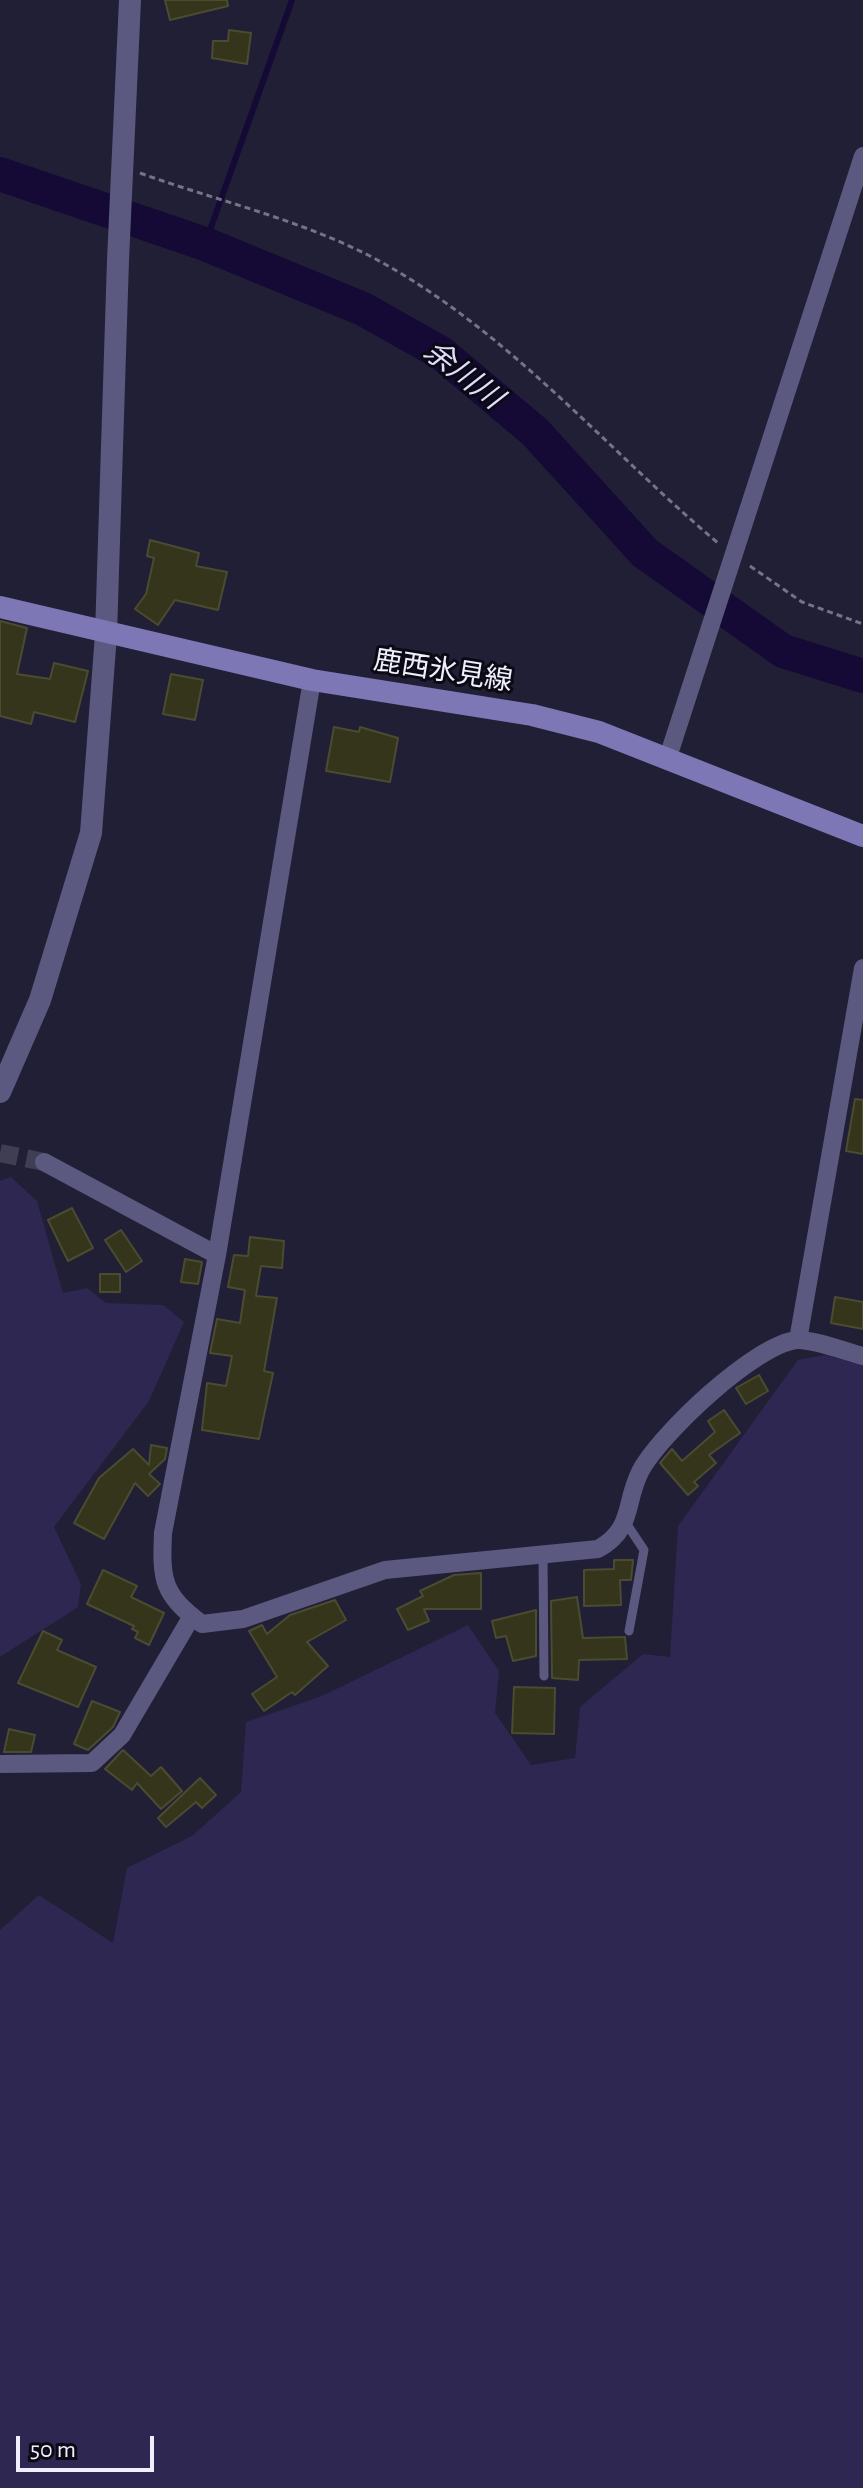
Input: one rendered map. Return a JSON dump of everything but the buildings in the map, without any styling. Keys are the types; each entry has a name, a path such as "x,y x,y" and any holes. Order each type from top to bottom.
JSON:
{"main road":[{"name":"鹿西氷見線","path":"0,607 312,680 532,715 599,732 863,836"}],"street":[{"path":"0,1092 40,1000 91,833 106,634 130,0"},
{"path":"668,757 863,156"},
{"path":"312,680 217,1255 163,1533 161,1574 178,1606 202,1624 243,1619 385,1570 598,1549 610,1542 626,1523 636,1480 648,1456 730,1376 767,1352 798,1340 863,1356"},
{"path":"798,1340 863,968"},
{"path":"44,1162 217,1255"},
{"path":"0,1764 92,1763 122,1735 192,1616"}],"lane":[{"path":"626,1523 644,1550 629,1631"},
{"path":"543,1556 544,1676"}],"path":[{"path":"123,166 311,231 367,255 417,284 479,328 596,428 676,508 733,556 802,602 863,624"}],"shaded area":[{"path":"11,1177 37,1201 63,1293 87,1288 106,1303 163,1305 184,1322 149,1401 54,1527 81,1584 78,1607 0,1657 0,1181"},
{"path":"825,1355 863,1365 863,2488 0,2488 0,1930 39,1895 113,1943 127,1868 192,1836 241,1792 246,1722 322,1696 468,1625 499,1671 495,1713 531,1765 575,1758 580,1707 643,1654 670,1657 678,1526 798,1360"}],"waterway":[{"path":"205,244 292,0"},
{"name":"余川川","path":"0,174 205,244 363,309 441,353 535,432 645,553 783,651 863,676"}],"tunnel":[{"path":"0,1153 44,1162"}]}
